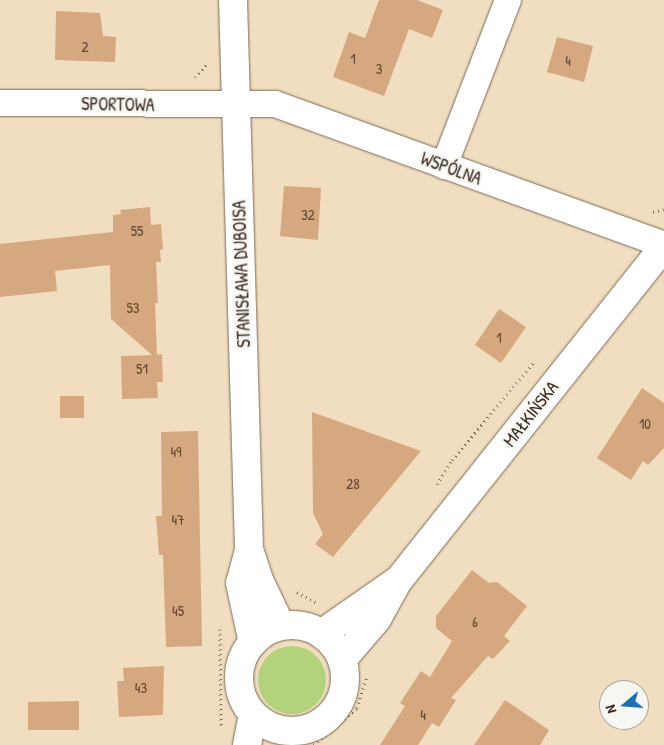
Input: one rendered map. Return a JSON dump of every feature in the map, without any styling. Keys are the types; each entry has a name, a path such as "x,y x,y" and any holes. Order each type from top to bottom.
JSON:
{"main road":[{"name":"STANISŁAWA DUBOISA","path":"234,0 249,549 259,580 281,626"},
{"name":"MAŁKIŃSKA","path":"342,660 377,619 398,581 664,246"},
{"name":"STANISŁAWA DUBOISA","path":"249,549 240,583 253,643"},
{"name":"MAŁKIŃSKA","path":"321,634 398,581"},
{"path":"295,625 321,634 334,645 342,660 345,681 340,702 326,719 307,730 283,738 254,715 243,698 239,679 242,660 253,643 266,633 281,626 295,625"},
{"path":"247,745 254,715"}],"street":[{"path":"444,166 508,0"},
{"name":"SPORTOWA","path":"0,103 183,105 237,102"},
{"name":"WSPÓLNA","path":"237,102 275,104 664,246"}],"path":[{"path":"189,78 195,78 206,67 207,57"},
{"path":"290,587 310,602 323,604"},
{"path":"220,623 222,728"},
{"path":"314,745 357,708 368,669"}],"green space":[{"path":"285,646 299,646 311,651 321,661 326,673 326,687 321,699 311,709 299,714 285,714 273,709 263,699 258,687 258,673 263,661 273,651"}],"building":[{"path":"379,0 417,0 443,10 432,38 409,29 384,96 333,77 349,32 365,38"},
{"path":"56,11 100,13 103,36 116,37 115,62 55,60"},
{"path":"557,37 593,46 584,82 547,72"},
{"path":"284,186 321,188 318,240 280,236"},
{"path":"150,207 151,225 161,224 163,249 160,250 161,262 156,262 158,303 155,303 157,355 162,354 163,382 157,382 158,398 122,399 121,356 152,355 111,319 110,265 55,271 57,291 0,297 0,244 113,232 113,215 121,214 120,210"},
{"path":"499,309 526,327 501,363 475,345"},
{"path":"642,388 664,403 664,448 648,465 643,461 631,480 597,458"},
{"path":"60,396 84,396 84,418 60,418"},
{"path":"312,412 421,451 333,557 315,544 323,534 313,513"},
{"path":"198,431 202,646 166,647 163,555 159,555 156,516 162,516 161,432"},
{"path":"472,570 489,583 497,582 527,606 504,636 510,641 493,659 488,656 451,698 456,700 439,727 432,723 418,745 380,745 405,706 400,703 421,671 430,677 452,641 436,628 436,616"},
{"path":"164,666 163,715 119,717 117,681 124,681 123,668"},
{"path":"505,700 549,730 540,745 474,745"},
{"path":"79,701 79,730 28,730 28,702"}]}
